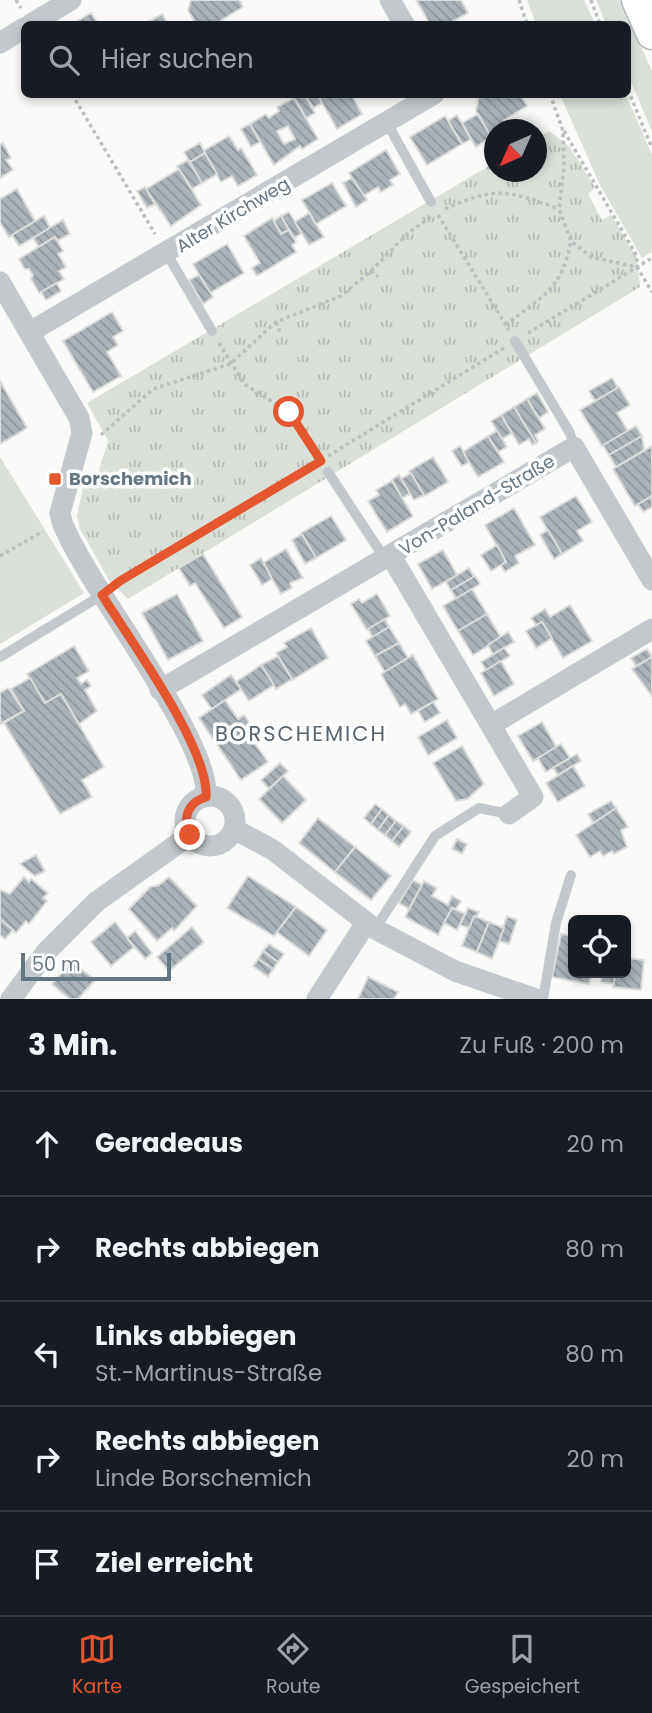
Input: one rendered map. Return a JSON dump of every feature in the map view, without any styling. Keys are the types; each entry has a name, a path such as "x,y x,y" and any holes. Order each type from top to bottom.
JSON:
{"main road":[{"path":"637,0 652,34"}],"street":[{"path":"36,21 71,0"},
{"path":"390,0 402,21"},
{"path":"0,43 21,30"},
{"name":"Alter Kirchweg","path":"30,331 167,254 428,98"},
{"path":"0,282 6,306 30,331 68,394 79,418 82,433 60,513 62,522 102,595 193,746 206,797"},
{"name":"Von-Paland-Straße","path":"160,690 574,447 652,580"},
{"name":"Von-Paland-Straße","path":"388,558 533,797 509,814"},
{"path":"491,725 652,629"},
{"path":"206,797 216,797 230,807 234,830 226,841 213,846 199,843 190,835 186,822 188,812 194,802 206,797"},
{"path":"234,830 273,850 370,926 455,971 536,999"},
{"path":"11,999 46,952 96,902 190,835"},
{"path":"317,999 370,926"}],"lane":[{"path":"387,123 431,202"},
{"path":"167,254 212,331"},
{"path":"515,341 570,433 574,447"},
{"path":"328,472 388,558"},
{"path":"0,657 102,595"},
{"name":"Von-Paland-Straße","path":"370,926 435,836 479,808 509,814"},
{"path":"543,999 556,923 571,875"}],"path":[{"path":"519,0 526,21"},
{"path":"591,0 599,21"},
{"path":"631,97 652,148"},
{"path":"74,98 167,254"},
{"path":"551,98 563,131 637,256 637,267 652,292"},
{"path":"563,131 564,168 559,209 571,241 591,257 637,267"},
{"path":"82,433 102,435 124,411 159,387 230,364 276,322 341,296 371,271 407,234 437,213 482,193 497,191 559,209"},
{"path":"437,213 515,341"},
{"path":"505,325 561,278 571,241"},
{"path":"102,595 120,581 652,258"},
{"path":"371,271 379,277"},
{"path":"276,322 280,331"},
{"path":"212,331 244,384 289,412 328,472"},
{"path":"159,387 160,393"},
{"path":"0,547 2,554 62,522"}],"green space":[{"path":"527,0 584,0 594,21 535,21"},
{"path":"596,0 620,0 629,21 605,21"},
{"path":"631,24 652,71 652,132 631,81"},
{"path":"561,98 627,98 652,155 652,252 642,258 601,187"},
{"path":"549,131 569,146 595,188 588,194 602,220 611,215 637,258 640,287 128,599 109,580 80,529 77,517 83,486 96,480 108,441 87,403 484,169 484,182 547,182"},
{"path":"0,457 84,593 0,644"}],"building":[{"path":"191,0 239,0 243,7 220,21 194,21 188,10"},
{"path":"416,0 461,0 468,13 453,21 428,21"},
{"path":"91,13 96,21 77,21"},
{"path":"162,14 166,21 150,21"},
{"path":"294,98 306,98 315,113 306,118"},
{"path":"294,98 318,139 302,149 300,146 274,165 250,124 266,114 269,118 279,111 277,107","holes":["288,126 295,139 284,144 277,131"]},
{"path":"307,98 319,98 322,103 313,108"},
{"path":"319,98 353,98 362,114 337,129"},
{"path":"478,98 522,98 527,106 506,119 484,119 484,125 476,111"},
{"path":"478,114 484,125 484,142 476,147 462,123"},
{"path":"457,115 471,139 462,144 448,121"},
{"path":"445,116 462,144 427,165 410,137"},
{"path":"250,124 260,142 251,147 241,129"},
{"path":"229,136 238,150 241,148 257,175 238,186 232,176 221,182 203,151"},
{"path":"3,143 11,158 6,160 13,170 0,178 0,145"},
{"path":"200,143 205,153 190,162 184,152"},
{"path":"386,150 400,174 390,180 393,185 381,192 378,187 363,196 349,173"},
{"path":"205,153 217,174 202,183 190,162"},
{"path":"188,160 202,183 192,189 177,166"},
{"path":"179,169 201,205 171,226 146,189"},
{"path":"352,178 367,200 356,207 343,183"},
{"path":"332,183 346,206 316,224 302,200"},
{"path":"145,187 155,204 147,208 137,191"},
{"path":"17,189 35,221 9,237 0,222 0,199"},
{"path":"289,212 302,233 294,238 281,216"},
{"path":"309,213 324,237 309,245 295,222"},
{"path":"44,216 50,228 19,246 12,235"},
{"path":"281,216 289,230 281,234 274,221"},
{"path":"272,218 281,234 289,230 296,242 292,245 296,252 257,276 252,268 260,263 244,236"},
{"path":"63,220 70,234 57,241 55,237 39,247 33,238"},
{"path":"55,237 63,251 58,254 66,267 59,271 64,279 39,293 31,279 33,275 19,259"},
{"path":"227,244 244,273 210,293 193,264"},
{"path":"199,275 213,297 203,304 189,280"},
{"path":"57,283 61,291 46,300 41,292"},
{"path":"112,312 123,331 113,337 118,345 107,352 121,376 93,392 63,341"},
{"path":"612,378 618,388 595,401 589,391"},
{"path":"0,381 27,428 0,444"},
{"path":"619,387 630,405 617,413 628,431 602,446 580,410"},
{"path":"537,393 548,412 539,418 527,399"},
{"path":"527,399 545,429 535,435 538,441 536,443 514,407"},
{"path":"514,407 536,443 532,445 529,439 519,445 501,415"},
{"path":"501,415 512,433 502,439 491,421"},
{"path":"636,426 642,436 609,455 603,445"},
{"path":"497,431 507,447 498,452 488,436"},
{"path":"488,436 504,462 478,477 463,452"},
{"path":"642,436 644,450 616,467 609,455"},
{"path":"460,446 469,462 462,466 452,451"},
{"path":"652,446 652,496 635,506 613,469"},
{"path":"433,457 448,482 424,496 409,471"},
{"path":"411,473 424,495 414,500 401,479"},
{"path":"399,475 410,494 402,498 392,480"},
{"path":"392,481 413,516 387,532 368,501 379,495 376,490"},
{"path":"576,496 592,522 577,531 583,541 562,554 540,517"},
{"path":"652,496 652,507 643,512 638,504"},
{"path":"514,508 535,545 515,556 519,563 505,572 501,565 506,562 485,525"},
{"path":"331,516 346,540 316,558 301,533"},
{"path":"548,530 562,554 554,559 540,535"},
{"path":"302,534 316,558 305,564 292,540"},
{"path":"497,545 506,562 491,571 481,555"},
{"path":"286,549 303,578 290,583 292,588 281,594 263,563"},
{"path":"443,550 457,575 432,589 418,564"},
{"path":"203,554 242,617 224,628 195,583 190,586 179,568"},
{"path":"261,558 272,579 262,585 250,565"},
{"path":"469,568 474,577 451,590 446,582"},
{"path":"475,576 480,584 456,599 451,590"},
{"path":"472,589 487,614 458,631 443,606"},
{"path":"177,594 203,641 168,660 142,613"},
{"path":"377,594 390,616 367,630 351,604 359,599 362,603"},
{"path":"570,605 592,641 563,658 542,622 536,625 531,618 545,609 550,617"},
{"path":"487,614 501,638 473,655 458,631"},
{"path":"385,619 389,627 373,637 368,629"},
{"path":"542,622 552,638 536,648 526,631"},
{"path":"389,627 399,643 375,656 366,641"},
{"path":"311,628 328,658 292,680 276,653 287,647 284,643"},
{"path":"508,632 514,642 493,654 488,645"},
{"path":"399,643 408,658 385,672 375,656"},
{"path":"74,646 89,671 77,678 81,684 87,680 91,686 85,690 97,711 79,724 61,694 45,703 27,674"},
{"path":"504,648 510,656 486,670 481,662"},
{"path":"647,649 652,657 636,666 631,658"},
{"path":"413,655 438,699 411,714 405,704 400,707 381,674"},
{"path":"278,656 292,679 276,689 261,665"},
{"path":"652,657 652,696 632,669"},
{"path":"501,661 514,684 494,696 481,673"},
{"path":"261,665 274,685 249,701 236,682"},
{"path":"231,675 241,689 212,709 202,695"},
{"path":"30,678 45,703 61,694 104,767 82,780 92,797 60,814 4,723 24,711 11,689"},
{"path":"8,688 24,711 0,724 0,693"},
{"path":"225,700 238,719 244,715 259,737 253,741 268,762 241,780 199,718"},
{"path":"433,702 440,713 425,722 418,711"},
{"path":"447,720 457,738 428,755 418,737"},
{"path":"542,722 557,748 533,761 518,736"},
{"path":"561,744 570,758 546,772 538,758"},
{"path":"462,746 484,784 467,799 456,801 433,763"},
{"path":"577,754 581,761 558,775 553,768"},
{"path":"280,763 288,771 269,789 261,780"},
{"path":"573,766 585,786 558,802 546,783"},
{"path":"283,776 306,800 282,823 259,799"},
{"path":"611,801 616,808 594,824 588,814"},
{"path":"375,804 382,809 371,824 364,818"},
{"path":"616,808 628,827 621,830 627,847 614,854 612,851 603,856 600,851 590,857 576,835"},
{"path":"382,809 389,815 378,830 371,824"},
{"path":"389,815 396,821 385,835 378,830"},
{"path":"318,818 355,847 335,872 299,843"},
{"path":"396,821 404,826 392,841 385,835"},
{"path":"404,826 411,832 399,847 392,841"},
{"path":"457,839 467,844 462,854 452,849"},
{"path":"355,847 391,876 371,900 335,872"},
{"path":"36,855 45,871 35,876 20,864"},
{"path":"248,876 296,907 274,936 227,908"},
{"path":"24,877 29,882 31,879 48,893 43,898 47,901 29,924 26,921 16,933 0,919 0,890 10,894"},
{"path":"169,877 197,906 174,931 172,928 157,941 129,909 150,887 159,885"},
{"path":"413,880 422,885 409,909 399,903"},
{"path":"424,881 437,888 432,896 448,905 452,896 461,901 456,909 452,908 438,935 405,917"},
{"path":"296,907 327,930 309,956 277,932"},
{"path":"452,908 465,914 457,930 444,923"},
{"path":"468,908 479,912 469,928 460,925"},
{"path":"474,916 489,922 477,952 462,946"},
{"path":"507,916 517,920 509,944 499,941"},
{"path":"0,919 13,930 5,939 0,935"},
{"path":"115,922 134,947 111,966 91,942"},
{"path":"489,922 504,928 492,959 477,952"},
{"path":"192,927 204,942 169,971 157,957"},
{"path":"135,931 152,953 145,959 127,938"},
{"path":"561,934 568,935 568,978 590,978 589,984 552,977"},
{"path":"269,944 284,954 278,962 263,951"},
{"path":"263,951 278,962 273,969 258,959"},
{"path":"258,959 273,969 268,977 253,966"},
{"path":"631,959 644,960 641,990 613,987 614,978 631,978"},
{"path":"71,961 95,980 78,999 70,999 52,984"},
{"path":"368,977 398,992 394,999 358,999"},
{"path":"601,978 615,978 614,984 601,982"}],"place":[{"name":"Borschemich","path":"55,479"}],"district":[{"name":"BORSCHEMICH","path":"301,734"}],"route":[{"path":"190,835 186,817 190,807 194,802 206,797 193,746 102,595 120,581 321,461 289,412"}]}
